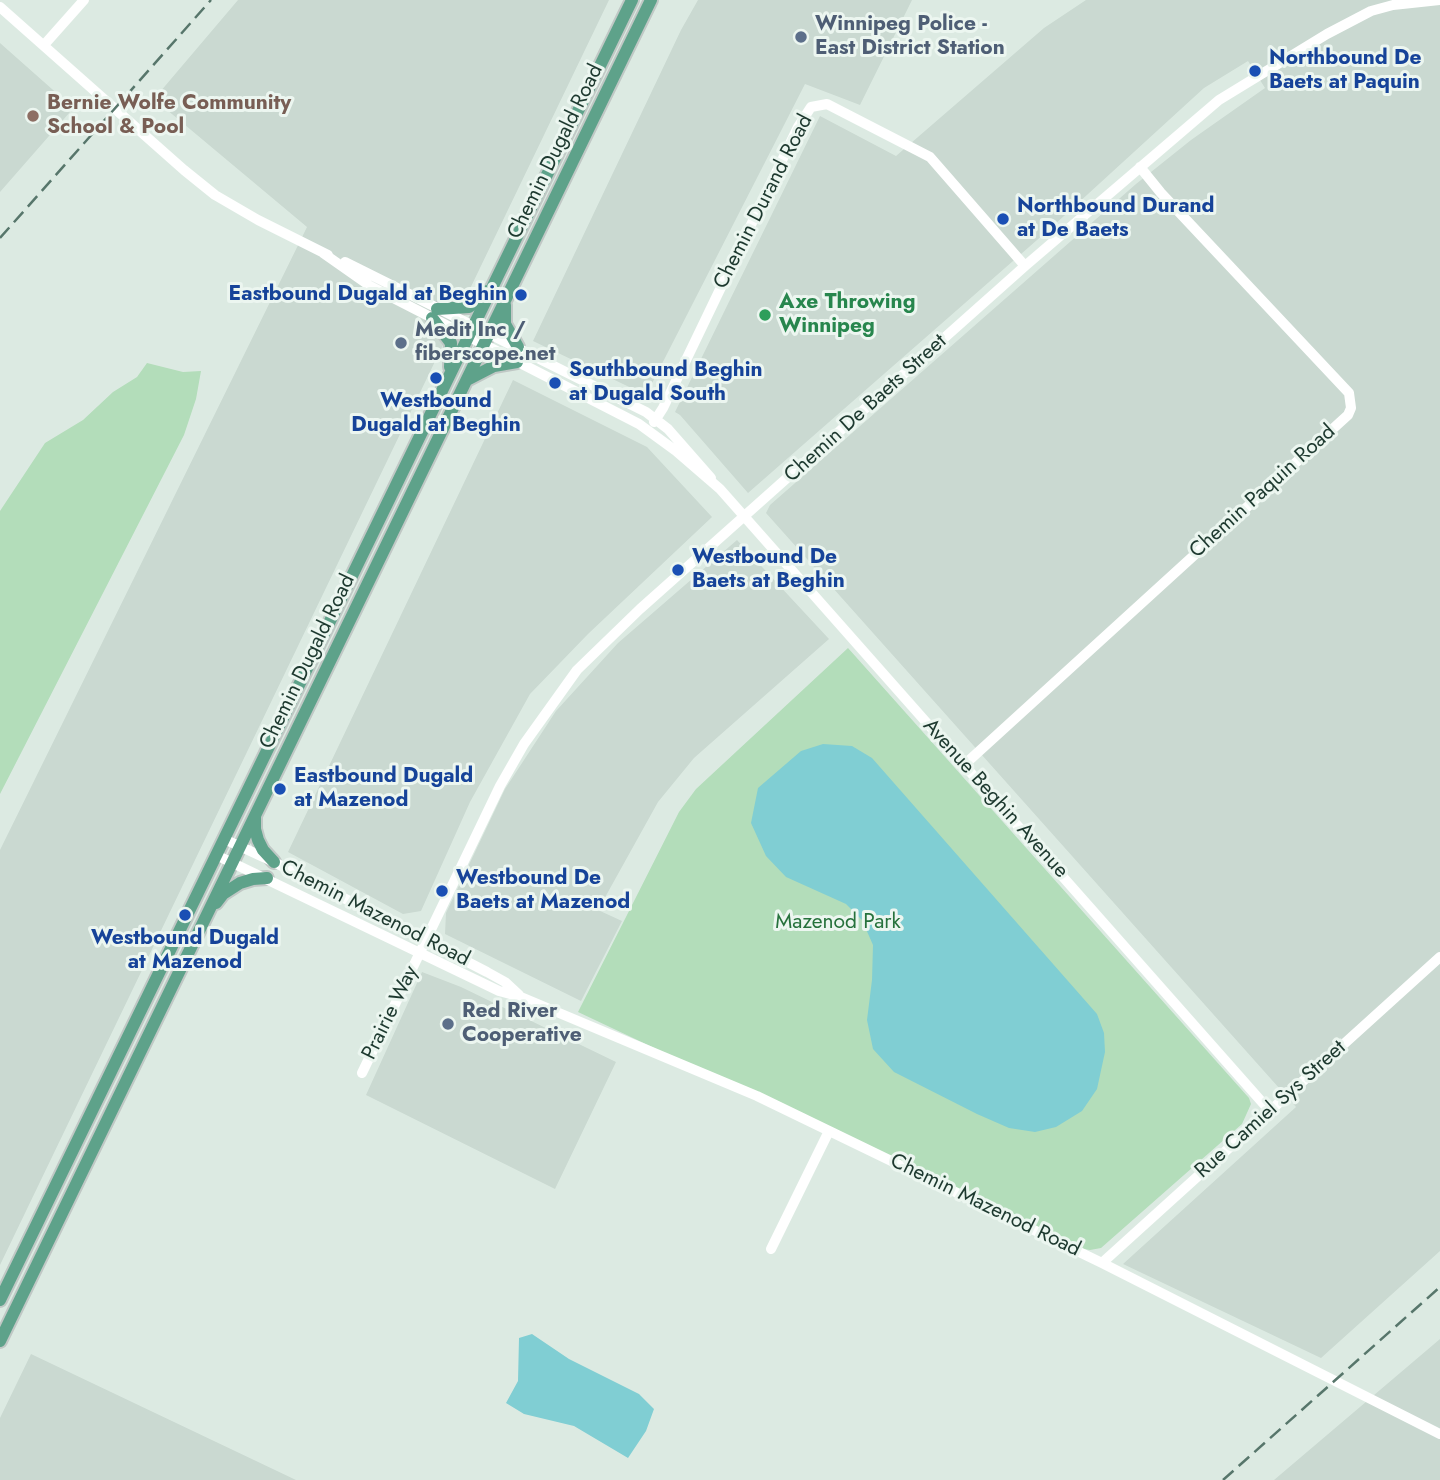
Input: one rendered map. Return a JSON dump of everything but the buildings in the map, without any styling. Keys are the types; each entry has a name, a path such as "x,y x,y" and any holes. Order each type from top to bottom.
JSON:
{"main road":[{"name":"Chemin Dugald Road","path":"0,1300 632,0"},
{"name":"Chemin Dugald Road","path":"0,1341 652,0"},
{"path":"448,376 452,357 451,343 435,313 468,307 478,302 495,283"},
{"path":"506,299 505,324 518,347"},
{"path":"467,380 494,366 517,362"},
{"path":"256,813 255,829 258,840 274,862"},
{"path":"206,914 223,894 253,879 267,878"}],"street":[{"path":"44,45 84,0"},
{"name":"Chemin De Baets Street","path":"420,954 500,786 524,744 577,670 640,609 1025,266 1219,100 1350,21 1393,5 1440,0"},
{"name":"Avenue Beghin Avenue","path":"0,7 184,170 232,206 323,253 375,276 435,313 486,339 517,362 648,430 720,489"},
{"name":"Chemin Durand Road","path":"648,430 656,419 810,107 827,104 930,157 1025,266"},
{"name":"Chemin Paquin Road","path":"964,765 1348,415 1351,408 1349,393 1161,193 1140,167"},
{"name":"Avenue Beghin Avenue","path":"486,339 518,347 635,405 668,429 1269,1110"},
{"name":"Chemin Mazenod Road","path":"224,839 274,862 505,982 522,997"},
{"name":"Chemin Mazenod Road","path":"216,855 499,990 522,997 757,1096 1102,1263 1440,1434"},
{"name":"Prairie Way","path":"362,1073 420,954"},
{"name":"Rue Camiel Sys Street","path":"1102,1263 1440,957"},
{"path":"771,1249 830,1131"}],"shaded area":[{"path":"238,0 609,0 0,1265 0,850 307,227 154,99"},
{"path":"698,0 912,0 860,105 805,84 646,395 533,341 681,30"},
{"path":"1086,0 1440,0 1440,1251 1321,1358 1123,1264 1296,1107 766,513 770,505 1136,184 1191,140 1265,88 1248,61 1204,88 1053,226 748,493 675,412 820,116 896,156 1044,28"},
{"name":"Bernie Wolfe Community School & Pool","path":"0,43 70,105 70,112 0,192"},
{"path":"513,380 647,447 712,517 588,634 530,694 470,802 421,911 403,914 288,852"},
{"path":"737,540 829,639 694,758 658,802 598,910 622,921 581,1001 445,934 446,913 505,789 556,711 618,643"},
{"path":"422,972 461,987 616,1062 555,1189 366,1095"},
{"path":"1440,1339 1440,1480 1274,1480"},
{"path":"31,1354 296,1480 0,1480 0,1418"}],"green space":[{"path":"147,363 183,372 201,371 196,399 184,435 0,794 0,511 45,443 83,420 113,392 137,377"},
{"name":"Mazenod Park","path":"848,648 1249,1098 1251,1104 1242,1124 1101,1248 1078,1248 578,1012 679,812 696,789"}],"water":[{"path":"823,744 852,746 872,758 1097,1014 1104,1033 1105,1052 1097,1089 1082,1111 1056,1127 1035,1132 1009,1128 894,1072 873,1049 867,1020 873,945 862,920 846,904 786,877 766,856 751,823 758,788 801,751"},
{"path":"532,1334 569,1359 639,1394 654,1409 646,1431 628,1458 574,1426 524,1414 506,1403 518,1381 519,1338"}],"railway":[{"path":"0,238 211,0"},
{"path":"1223,1480 1440,1287"}],"place":[{"name":"Winnipeg Police - East District Station","path":"801,37"},
{"name":"Northbound De Baets at Paquin","path":"1255,71"},
{"name":"Bernie Wolfe Community School & Pool","path":"33,116"},
{"name":"Northbound Durand at De Baets","path":"1003,219"},
{"name":"Eastbound Dugald at Beghin","path":"521,295"},
{"name":"Axe Throwing Winnipeg","path":"765,315"},
{"name":"Medit Inc / fiberscope.net","path":"401,343"},
{"name":"Westbound Dugald at Beghin","path":"436,378"},
{"name":"Southbound Beghin at Dugald South","path":"555,383"},
{"name":"Westbound De Baets at Beghin","path":"678,570"},
{"name":"Eastbound Dugald at Mazenod","path":"280,789"},
{"name":"Westbound De Baets at Mazenod","path":"442,891"},
{"name":"Westbound Dugald at Mazenod","path":"185,915"},
{"name":"Red River Cooperative","path":"448,1024"}]}
